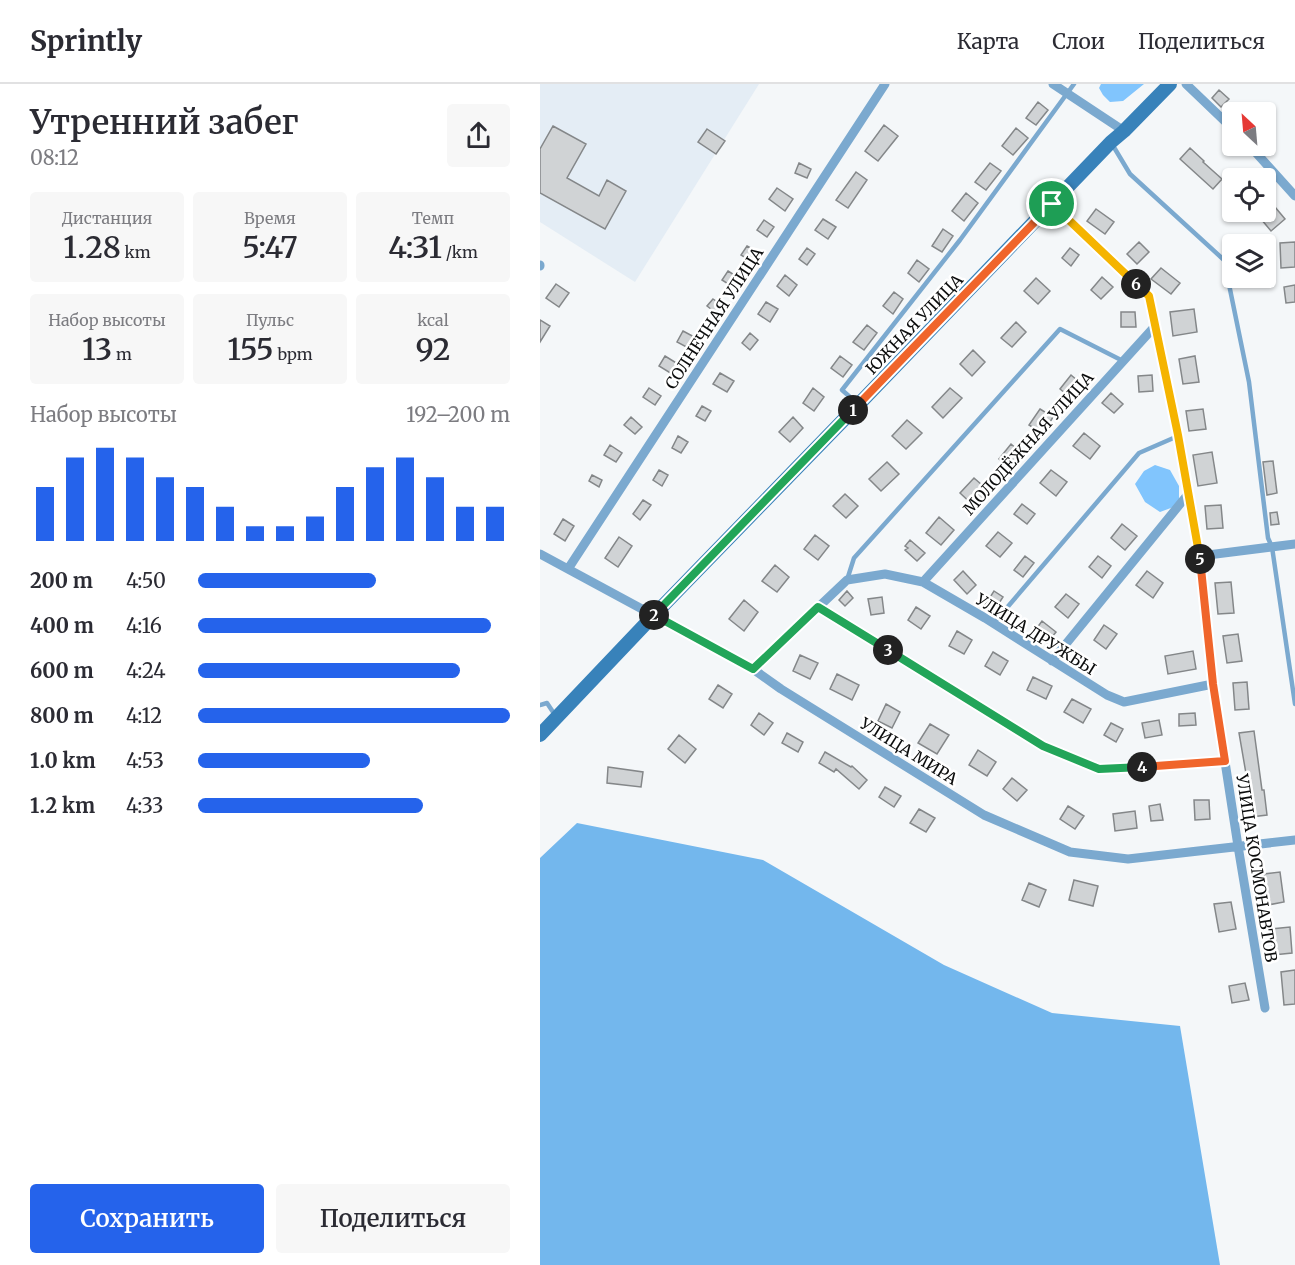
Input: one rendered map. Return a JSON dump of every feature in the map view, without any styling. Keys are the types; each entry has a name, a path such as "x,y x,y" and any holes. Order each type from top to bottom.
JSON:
{"main road":[{"name":"ЮЖНАЯ УЛИЦА","path":"540,735 1111,142 1170,84"}],"street":[{"name":"СОЛНЕЧНАЯ УЛИЦА","path":"568,569 885,84"},
{"path":"1053,84 1124,131"},
{"path":"1186,84 1222,118"},
{"path":"1259,156 1295,196"},
{"name":"УЛИЦА КОСМОНАВТОВ","path":"1052,204 1149,296 1200,556 1213,684 1265,1008"},
{"name":"МОЛОДЁЖНАЯ УЛИЦА","path":"923,582 1156,325"},
{"path":"1052,662 1189,493"},
{"path":"1200,556 1295,544"},
{"name":"УЛИЦА МИРА","path":"540,554 753,669 781,689 984,815 1070,852 1128,859 1295,840"},
{"name":"УЛИЦА ДРУЖБЫ","path":"847,580 885,574 923,582 1107,696 1124,702 1213,684"},
{"path":"753,669 847,580"}],"lane":[{"path":"858,405 842,390 960,240 1074,84"},
{"path":"1111,142 1130,174 1224,260 1249,382 1268,538 1272,547 1295,704"},
{"path":"847,580 854,558 1060,329 1123,362"},
{"path":"993,624 1139,453 1178,435"},
{"path":"818,607 1043,746 1099,769 1225,761"},
{"path":"540,705 547,703 556,718"}],"shaded area":[{"path":"540,84 759,84 635,282 540,222"},
{"path":"1101,84 1144,84 1123,101 1110,102 1099,88"},
{"path":"1155,465 1170,470 1179,486 1179,505 1160,512 1145,502 1135,484 1144,471"},
{"path":"577,823 763,860 944,965 1052,1013 1180,1026 1220,1265 540,1265 540,858"}],"building":[{"path":"1219,90 1229,99 1222,102 1221,107 1212,98"},
{"path":"1038,102 1048,110 1036,125 1026,118"},
{"path":"884,125 898,136 878,161 865,151"},
{"path":"553,126 586,144 567,178 599,196 607,180 626,191 605,229 540,193 540,149"},
{"path":"1016,128 1028,138 1013,155 1002,146"},
{"path":"707,129 725,141 716,154 698,142"},
{"path":"1190,148 1222,179 1213,189 1180,159"},
{"path":"799,163 811,169 807,178 795,173"},
{"path":"990,163 1001,171 986,190 975,182"},
{"path":"856,172 867,180 848,208 836,200"},
{"path":"777,188 793,199 785,211 769,199"},
{"path":"966,193 978,203 964,221 952,211"},
{"path":"1276,208 1285,219 1271,231 1264,222 1276,222"},
{"path":"1096,209 1114,222 1105,234 1087,221"},
{"path":"823,219 836,227 828,239 815,230"},
{"path":"764,220 774,227 767,237 757,230"},
{"path":"943,229 953,236 942,252 932,246"},
{"path":"1139,242 1149,252 1137,264 1127,254"},
{"path":"1295,242 1295,267 1281,268 1280,243"},
{"path":"747,246 760,253 754,263 741,255"},
{"path":"807,248 815,254 807,265 799,259"},
{"path":"1070,248 1079,255 1071,266 1062,258"},
{"path":"917,260 929,269 919,282 908,273"},
{"path":"1161,268 1180,283 1171,294 1151,279"},
{"path":"728,271 742,280 736,289 722,280"},
{"path":"785,275 797,285 789,296 777,286"},
{"path":"1102,277 1113,287 1101,299 1091,290"},
{"path":"1036,278 1050,291 1038,304 1024,291"},
{"path":"556,284 569,293 559,307 546,298"},
{"path":"1295,285 1295,302 1286,303 1284,287"},
{"path":"894,292 903,299 893,314 883,306"},
{"path":"713,299 722,305 716,313 707,306"},
{"path":"766,302 778,309 770,322 758,314"},
{"path":"1194,309 1197,332 1173,336 1170,312"},
{"path":"1121,312 1135,312 1136,327 1121,327"},
{"path":"540,320 550,326 540,342"},
{"path":"1016,322 1026,332 1012,347 1001,338"},
{"path":"867,325 877,333 864,350 853,342"},
{"path":"683,331 700,340 694,351 677,342"},
{"path":"750,333 758,340 750,350 742,343"},
{"path":"973,350 985,362 972,376 960,364"},
{"path":"665,356 678,364 672,374 659,366"},
{"path":"840,356 852,365 843,377 831,368"},
{"path":"1195,356 1199,382 1183,384 1179,359"},
{"path":"720,373 734,381 727,392 713,384"},
{"path":"1071,375 1084,386 1073,400 1060,389"},
{"path":"1152,375 1153,391 1139,392 1138,376"},
{"path":"649,388 661,396 655,405 643,397"},
{"path":"813,388 824,397 814,411 803,403"},
{"path":"950,388 962,398 943,418 932,407"},
{"path":"1111,393 1123,404 1114,413 1102,403"},
{"path":"702,406 711,411 705,421 696,416"},
{"path":"1040,409 1053,417 1043,434 1029,425"},
{"path":"1203,409 1206,429 1189,431 1186,411"},
{"path":"631,417 642,427 635,434 624,425"},
{"path":"793,417 803,428 790,442 779,432"},
{"path":"907,420 922,433 906,449 892,436"},
{"path":"1084,433 1100,446 1090,459 1073,446"},
{"path":"678,436 688,442 681,453 672,448"},
{"path":"1011,444 1024,455 1012,470 999,459"},
{"path":"610,445 622,453 616,462 604,455"},
{"path":"1212,452 1217,483 1198,486 1193,455"},
{"path":"1273,461 1277,493 1267,495 1263,462"},
{"path":"887,462 899,474 881,491 869,479"},
{"path":"659,470 668,475 662,486 653,480"},
{"path":"1051,470 1067,482 1056,496 1040,483"},
{"path":"592,475 602,480 599,487 589,481"},
{"path":"974,478 990,492 975,507 960,493"},
{"path":"845,494 858,506 846,518 833,506"},
{"path":"643,500 651,505 640,520 633,514"},
{"path":"1022,504 1035,514 1027,524 1014,514"},
{"path":"1221,505 1223,528 1207,529 1205,506"},
{"path":"1277,512 1279,524 1271,525 1270,513"},
{"path":"939,517 954,530 941,545 926,533"},
{"path":"563,519 574,526 565,541 554,534"},
{"path":"1122,524 1137,536 1125,550 1111,538"},
{"path":"998,532 1012,543 1000,557 986,546"},
{"path":"815,535 829,546 818,560 804,549"},
{"path":"619,537 632,546 618,567 605,558"},
{"path":"910,540 925,553 917,561 905,550"},
{"path":"1025,556 1034,563 1023,577 1014,570"},
{"path":"1098,556 1111,566 1102,578 1089,567"},
{"path":"775,565 789,577 777,592 762,581"},
{"path":"963,571 976,585 967,594 954,580"},
{"path":"1147,571 1163,583 1153,598 1136,585"},
{"path":"1231,582 1234,613 1218,614 1215,583"},
{"path":"847,591 853,598 845,606 839,600"},
{"path":"994,591 1003,597 994,611 985,605"},
{"path":"1066,594 1079,604 1068,618 1055,607"},
{"path":"882,597 884,613 871,615 868,599"},
{"path":"744,600 758,612 744,631 729,619"},
{"path":"916,607 930,616 921,629 908,620"},
{"path":"1042,621 1056,632 1047,643 1034,632"},
{"path":"1104,625 1117,634 1106,649 1094,640"},
{"path":"957,631 972,640 964,654 949,646"},
{"path":"1238,634 1242,661 1227,663 1223,636"},
{"path":"1193,651 1196,669 1168,674 1165,656"},
{"path":"993,652 1008,661 1000,675 985,666"},
{"path":"800,655 818,663 810,679 793,671"},
{"path":"837,674 859,685 852,700 830,689"},
{"path":"1033,677 1052,686 1046,699 1027,690"},
{"path":"1247,682 1249,709 1235,710 1233,683"},
{"path":"718,685 732,694 723,708 709,699"},
{"path":"1072,699 1091,709 1083,723 1064,712"},
{"path":"886,704 900,712 892,728 878,721"},
{"path":"759,713 773,723 764,735 751,725"},
{"path":"1195,713 1196,725 1179,726 1179,714"},
{"path":"1159,720 1162,735 1145,738 1142,723"},
{"path":"1111,723 1123,729 1116,742 1104,735"},
{"path":"930,724 949,735 937,754 918,743"},
{"path":"1254,731 1267,815 1251,817 1239,733"},
{"path":"787,733 803,742 798,752 782,743"},
{"path":"679,735 696,749 685,763 668,749"},
{"path":"978,750 996,762 987,776 969,765"},
{"path":"825,752 852,766 867,780 859,789 836,769 834,772 819,763"},
{"path":"608,767 643,772 641,787 607,783"},
{"path":"1012,778 1027,790 1017,801 1003,789"},
{"path":"885,787 901,796 894,807 879,797"},
{"path":"1194,800 1209,800 1210,819 1195,820"},
{"path":"1160,804 1163,820 1151,821 1149,806"},
{"path":"1068,806 1084,816 1075,829 1060,819"},
{"path":"919,809 935,818 926,832 910,823"},
{"path":"1135,811 1137,828 1115,831 1113,814"},
{"path":"1280,872 1284,902 1268,905 1264,874"},
{"path":"1074,880 1098,886 1093,906 1069,900"},
{"path":"1029,883 1046,890 1039,907 1022,900"},
{"path":"1231,902 1236,929 1219,932 1214,904"},
{"path":"1290,927 1292,953 1273,955 1271,929"},
{"path":"1295,970 1295,1004 1284,1005 1281,972"},
{"path":"1245,983 1249,1000 1232,1003 1229,986"}],"route":[{"path":"1052,204 1149,296 1200,556 1213,684 1225,761 1099,769 1043,746 818,607 753,669 653,616 1052,204"}]}
